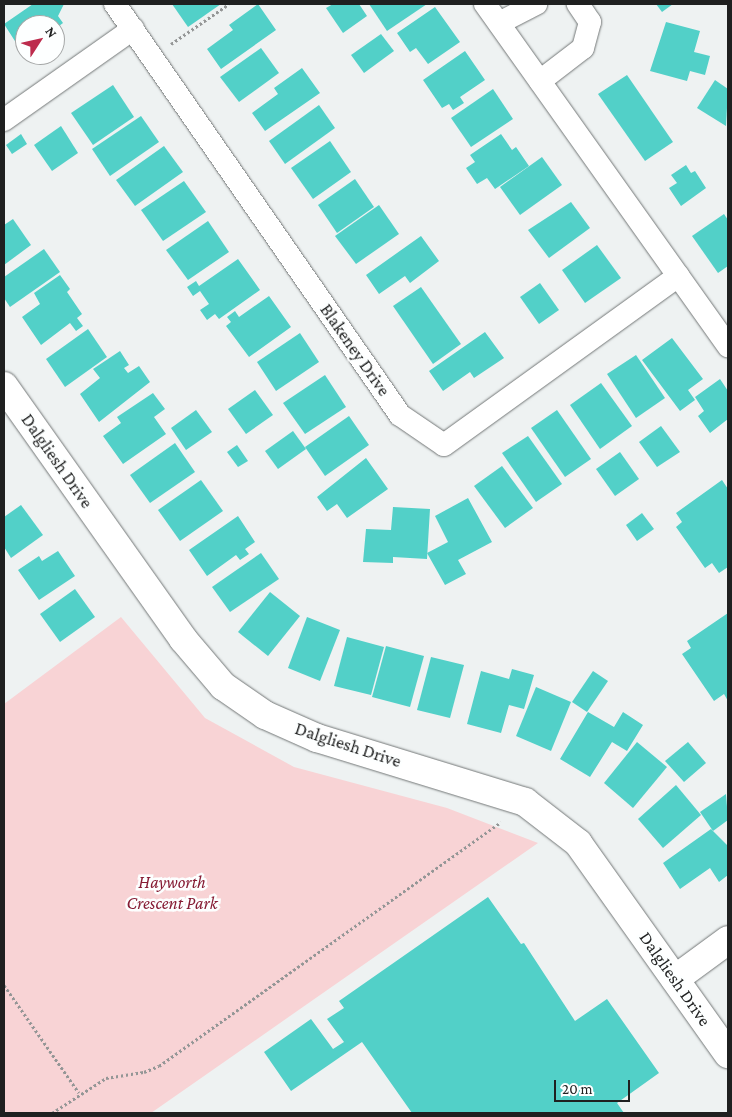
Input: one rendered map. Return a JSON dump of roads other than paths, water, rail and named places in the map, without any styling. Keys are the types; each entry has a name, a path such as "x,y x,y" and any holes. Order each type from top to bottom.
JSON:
{"street":[{"name":"Blakeney Drive","path":"115,4 400,415 444,445 678,276"},
{"path":"485,4 678,276 721,322 728,346"},
{"path":"499,23 536,4"},
{"path":"540,81 583,48 590,22 578,4"},
{"path":"4,120 133,29"},
{"name":"Dalgliesh Drive","path":"4,386 182,639 224,686 265,715 317,738 526,802 578,843 728,1054"},
{"path":"675,979 728,940"}],"park label":[{"name":"Hayworth Crescent Park","path":"172,893"}]}
